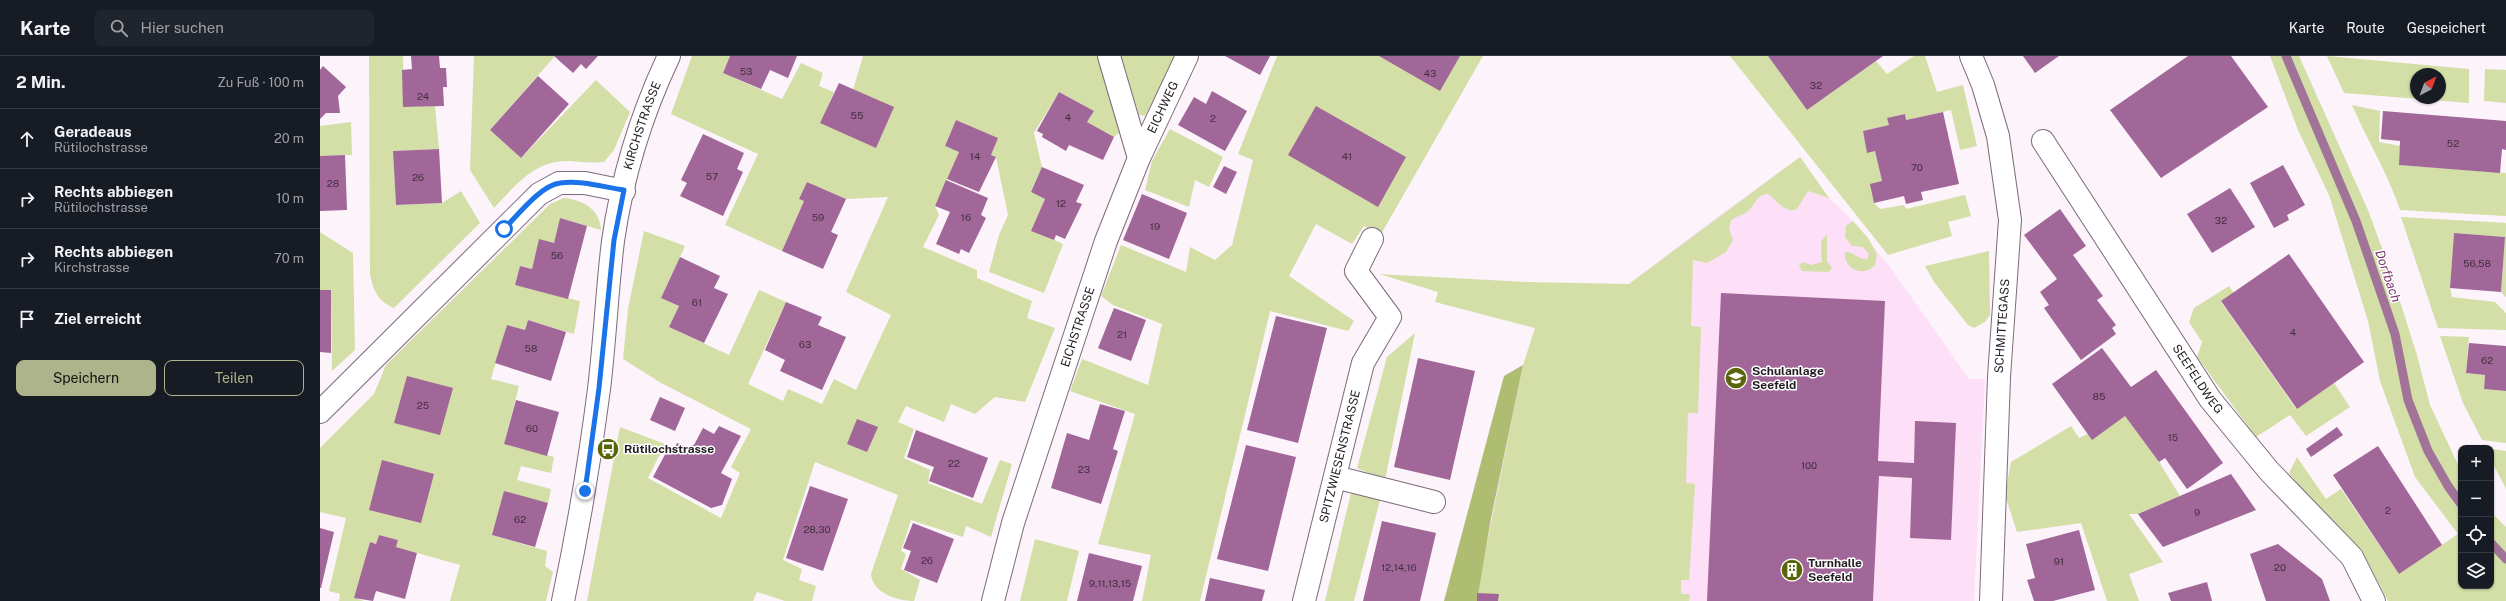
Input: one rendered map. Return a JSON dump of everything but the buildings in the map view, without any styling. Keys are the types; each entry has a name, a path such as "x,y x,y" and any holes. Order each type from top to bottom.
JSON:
{"street":[{"name":"KIRCHSTRASSE","path":"563,601 584,497 599,388 614,240 624,190 650,97 669,56"},
{"path":"1109,56 1139,158"},
{"name":"EICHWEG","path":"1139,158 1187,56"},
{"name":"SCHMITTEGASS","path":"1971,56 1983,85 1998,136 2010,220 1999,377 1991,601"},
{"name":"SEEFELDWEG","path":"2042,141 2210,399 2268,471 2352,557 2374,601"},
{"name":"EICHSTRASSE","path":"993,601 1013,523 1071,342 1106,241 1139,158"},
{"path":"320,412 539,194 558,183 585,183 624,190"},
{"name":"SPITZWIESENSTRASSE","path":"1304,601 1363,363 1390,318 1356,270 1372,239"},
{"path":"1335,477 1434,502"}],"shaded area":[{"name":"Schulanlage Seefeld","path":"1800,157 1829,198 1846,214 1890,267 1969,379 1985,379 1974,601 1444,601 1504,376 1523,365 1697,232"}],"green space":[{"path":"369,56 403,56 404,107 435,106 439,149 393,151 396,205 442,203 461,191 480,223 394,308 380,299 375,291 370,275"},
{"path":"474,56 555,56 490,130 521,158 596,80 630,112 614,150 604,162 570,161 546,164 536,169 518,183 494,208 470,170"},
{"path":"692,56 730,56 723,73 782,99 801,63 823,73 819,86 834,92 821,123 876,147 853,90 863,56 1098,56 1122,130 1114,137 1087,122 1094,111 1059,92 1034,133 1042,167 1031,192 1045,199 1032,230 1063,244 1044,293 989,272 999,235 1008,215 996,157 991,155 997,138 956,120 945,146 959,152 935,206 939,215 923,247 977,270 977,278 1032,301 1027,318 1055,328 1025,402 995,397 975,414 951,404 944,422 906,406 898,422 914,429 904,458 930,470 928,483 982,504 1000,460 1012,464 991,537 966,526 963,537 911,520 901,551 906,554 901,569 920,580 914,601 908,601 887,595 872,581 871,574 898,495 815,462 783,560 802,569 799,580 816,586 812,601 785,601 757,592 753,601 587,601 620,427 665,444 648,478 721,518 740,473 731,467 751,429 661,383 623,359 628,309 644,231 685,246 661,298 679,306 669,327 729,355 759,290 786,302 748,384 783,401 788,389 822,404 834,379 856,390 891,315 846,292 888,197 846,199 807,182 799,199 804,201 782,251 725,225 758,154 671,114"},
{"path":"1120,56 1177,56 1145,116 1139,115"},
{"path":"1277,56 1483,56 1380,236 1364,226 1352,244 1316,224 1289,276 1354,321 1348,331 1270,311 1200,601 1142,601 1151,555 1098,544 1135,414 1070,391 1082,359 1148,385 1162,324 1113,305 1101,296 1121,245 1186,272 1190,247 1215,260 1232,245 1253,160 1238,154"},
{"path":"1730,56 1768,56 1807,110 1876,61 1887,74 1914,56 1925,56 1937,92 1963,85 1977,146 1960,150 1951,110 1906,120 1905,114 1888,118 1889,125 1863,131 1867,152 1875,151 1882,181 1874,203 1880,209 1904,205 1906,209 1965,195 1971,216 1948,222 1952,236 1888,255"},
{"path":"2270,56 2299,56 2368,210 2391,273 2417,355 2430,405 2458,465 2458,534 2415,477 2380,381 2368,321 2329,195 2298,130"},
{"path":"2327,56 2469,69 2469,103 2446,101 2446,68 2410,68 2410,98 2344,93"},
{"path":"2485,69 2506,70 2506,103 2484,101"},
{"path":"2352,105 2380,111 2379,142 2400,146 2399,165 2506,173 2506,216 2400,210 2390,183"},
{"path":"351,122 352,155 320,156 320,126"},
{"path":"1170,129 1223,157 1209,187 1195,180 1189,207 1145,190 1152,161"},
{"path":"1800,157 1829,198 1808,191 1797,209 1789,210 1768,194 1761,196 1747,212 1731,221 1729,229 1733,240 1726,252 1707,263 1693,260 1691,326 1701,327 1698,413 1688,413 1686,483 1695,484 1689,580 1681,580 1681,594 1690,594 1689,601 1498,601 1499,595 1477,593 1523,365 1535,328 1435,302 1438,292 1379,274 1527,282 1629,284"},
{"path":"564,198 584,203 594,211 600,223 601,230 560,218 554,243 539,240 532,269 520,266 515,285 580,301 574,334 528,320 525,330 507,325 491,379 519,386 504,444 554,457 551,473 521,466 517,480 551,489 548,503 492,535 547,551 545,566 553,572 546,601 450,601 460,565 396,547 398,540 379,535 376,544 370,542 355,598 364,601 339,601 340,594 329,591 346,518 320,512 320,448 374,394 386,365 550,204"},
{"path":"2401,217 2506,223 2506,297 2501,292 2505,237 2454,233 2450,288 2452,297 2495,302 2506,313 2506,330 2438,328"},
{"path":"1853,221 1868,238 1877,254 1875,265 1865,271 1855,270 1847,263 1845,258 1845,252 1864,259 1867,259 1869,254 1863,247 1852,246 1845,237 1846,226"},
{"path":"320,232 353,253 355,350 332,371 331,291 320,290"},
{"path":"1827,234 1827,261 1832,268 1828,272 1802,271 1799,265 1803,262 1811,265 1822,262 1821,242"},
{"path":"1989,251 1990,315 1985,322 1974,328 1968,325 1934,282 1925,266"},
{"path":"2229,286 2234,293 2221,302 2296,409 2334,383 2350,407 2306,436 2290,415 2256,437 2197,357 2202,342 2189,322 2194,308"},
{"path":"1415,333 1385,480 1357,468 1387,357"},
{"path":"2440,336 2469,337 2466,373 2485,375 2484,389 2506,391 2506,443 2482,440 2463,403"},
{"path":"1523,365 1491,518 1477,601 1444,601 1504,376"},
{"path":"2125,416 2159,462 2180,496 2138,514 2129,514 2163,562 2129,574 2139,601 2107,601 2081,523 2017,532 2005,495 2011,462 2071,426 2079,438"},
{"path":"2494,449 2506,451 2506,489 2494,466"},
{"path":"2297,457 2326,499 2341,489 2399,574 2458,534 2458,589 2494,589 2494,515 2506,527 2506,601 2388,601 2362,551 2318,509 2289,473"},
{"path":"1351,493 1380,500 1354,601 1325,601"},
{"path":"1035,539 1079,551 1067,601 1020,601"}],"waterway":[{"name":"Dorfbach","path":"2286,56 2356,221 2395,334 2408,400 2428,451 2448,486 2458,500"},
{"name":"Dorfbach","path":"2494,546 2506,559"}],"place":[{"name":"Schulanlage Seefeld","path":"1736,378"},
{"name":"Rütilochstrasse","path":"608,449"},
{"name":"Turnhalle Seefeld","path":"1792,570"}],"route":[{"path":"504,229 539,194 558,183 585,183 624,190 614,240 599,388 585,491"}]}
